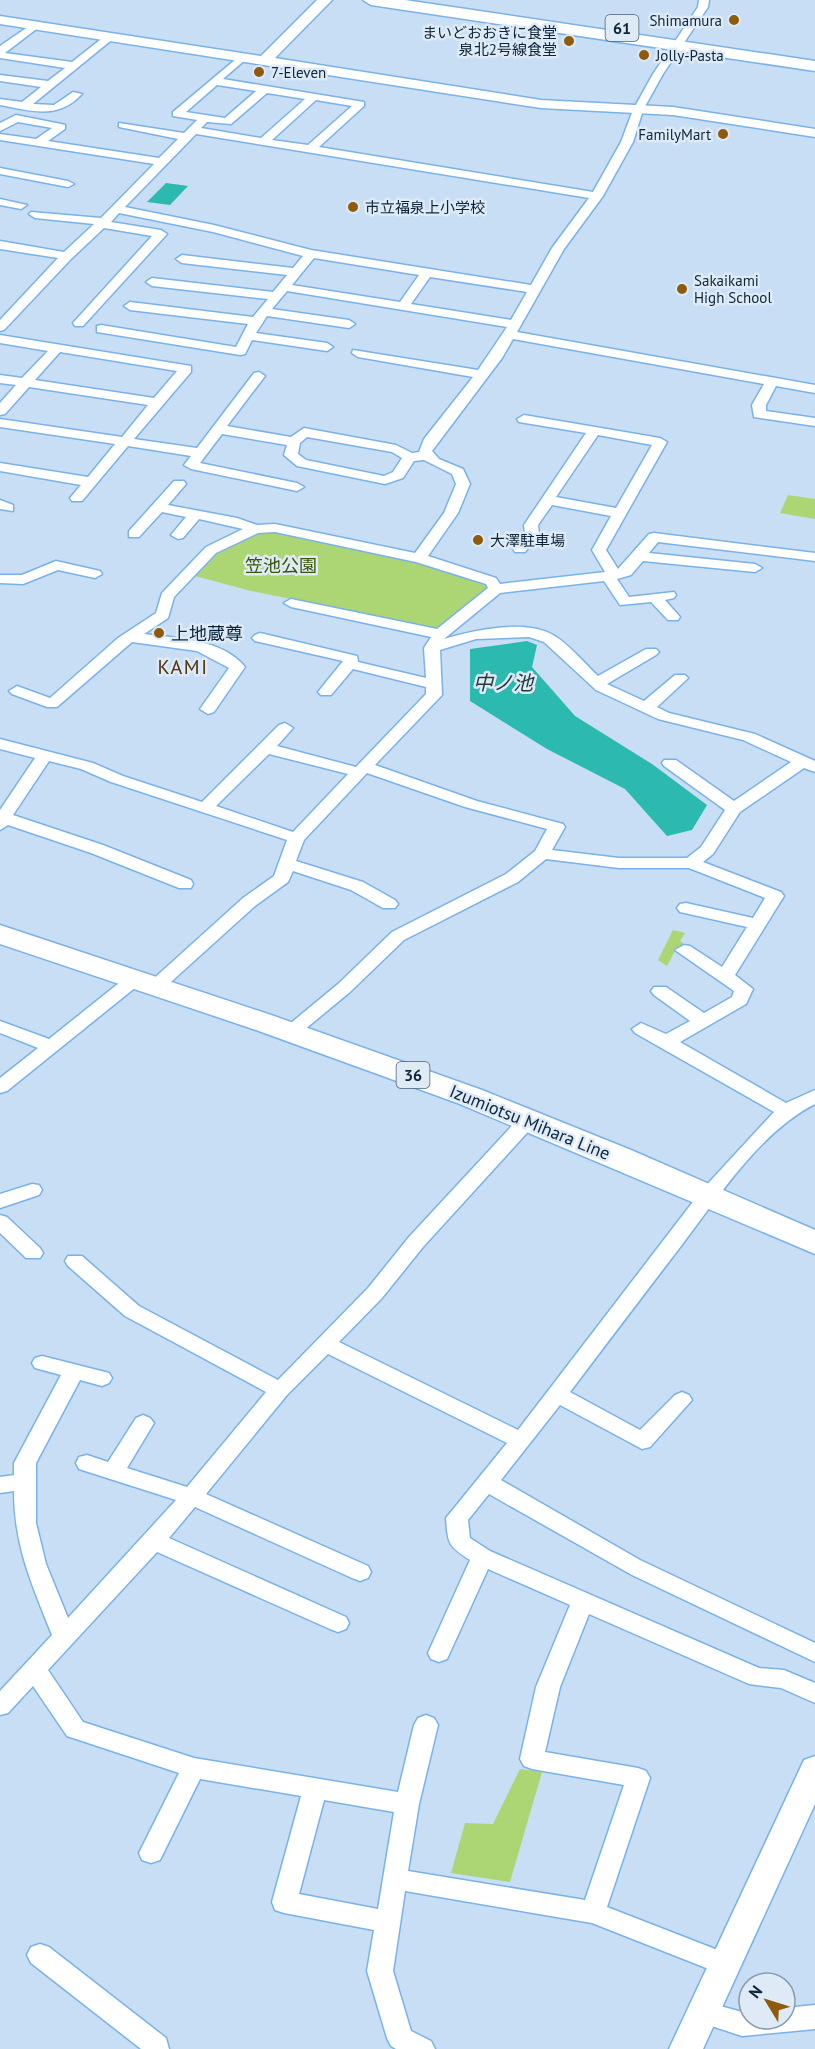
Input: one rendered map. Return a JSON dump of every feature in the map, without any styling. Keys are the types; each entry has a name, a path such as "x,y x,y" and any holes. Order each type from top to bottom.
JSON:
{"main road":[{"name":"61","path":"371,0 815,57"},
{"name":"61","path":"430,0 680,41 815,66"},
{"name":"Izumiotsu Mihara Line","path":"0,934 292,1031 528,1120 709,1195 815,1243"}],"street":[{"path":"265,60 325,0"},
{"path":"419,558 450,513 463,484 458,472 431,461 425,451 429,442 497,355 558,248 597,196 627,142 638,110 658,74 703,8 704,0"},
{"path":"0,20 542,104 673,111 815,133"},
{"path":"0,53 35,25"},
{"path":"24,106 110,38"},
{"path":"0,53 75,66"},
{"path":"242,57 177,114 227,122 265,89"},
{"path":"0,78 50,85"},
{"path":"215,81 360,104 310,150"},
{"path":"0,102 47,110 57,108 76,94"},
{"path":"264,141 313,96"},
{"path":"0,128 16,118 61,127 37,144"},
{"path":"0,327 67,256 103,223 205,118"},
{"path":"123,125 264,141 597,196"},
{"path":"0,137 160,162"},
{"path":"0,171 68,184"},
{"path":"0,202 21,205"},
{"path":"116,209 233,253 294,272"},
{"path":"35,214 161,234 79,323"},
{"path":"0,245 67,256"},
{"path":"182,259 233,253 311,254 536,290"},
{"path":"168,325 233,253"},
{"path":"130,306 168,325 240,351 247,336 278,292 311,254"},
{"path":"403,306 426,274"},
{"path":"152,282 199,288 278,292 403,306 815,389"},
{"path":"101,329 260,317 349,324"},
{"path":"247,336 327,347"},
{"path":"0,339 188,366 78,498"},
{"path":"0,411 57,348"},
{"path":"358,353 482,375"},
{"path":"259,376 191,465 297,487"},
{"path":"0,379 158,404"},
{"path":"772,382 759,405 759,414 815,422"},
{"path":"524,419 660,442 599,550 625,602 662,596 673,617"},
{"path":"0,423 200,453"},
{"path":"219,429 294,442"},
{"path":"520,549 532,534 531,525 594,431"},
{"path":"411,457 398,475 385,480 302,463 291,455 294,442 303,432 396,449 411,457 427,456"},
{"path":"7,472 91,482"},
{"path":"134,534 179,484"},
{"path":"548,500 620,513"},
{"path":"158,507 237,522 255,529"},
{"path":"178,535 196,514"},
{"path":"17,691 52,704 100,664 123,641 163,615 167,596 211,550 255,529 274,528 419,558 491,582 495,589"},
{"path":"0,1087 51,1046 145,982 282,878 289,864 296,838 434,695 432,648 440,634 495,589 626,572 654,537 815,557"},
{"path":"639,556 756,568"},
{"path":"0,579 15,582 31,579 56,565 94,574"},
{"path":"291,603 440,634"},
{"path":"432,648 475,635 531,632 549,639 597,683 646,708 664,716 749,737 809,764"},
{"path":"132,637 202,647 221,653 237,666 208,709"},
{"path":"260,638 352,659 326,692"},
{"path":"597,683 651,652"},
{"path":"349,664 433,684"},
{"path":"646,708 680,678"},
{"path":"205,808 285,728"},
{"path":"0,744 87,766 117,779 296,838"},
{"path":"266,748 361,770 471,804 557,827 542,854 513,878 398,936 344,988 292,1031"},
{"path":"46,754 17,794 3,821 97,849 185,884"},
{"path":"670,763 734,809"},
{"path":"691,863 707,850 734,809 809,764"},
{"path":"542,854 619,863 691,863 775,896 725,977"},
{"path":"289,864 357,886 389,904"},
{"path":"686,908 758,924"},
{"path":"666,1042 740,1000 744,989 684,950"},
{"path":"660,991 703,1021"},
{"path":"0,1027 51,1046"},
{"path":"641,1029 786,1111"},
{"path":"815,1096 786,1111 768,1127 709,1195 521,1441 457,1518 459,1542 482,1557 757,1677 784,1679 815,1694"},
{"path":"0,1706 154,1541 280,1390 375,1293 416,1242 528,1120"},
{"path":"0,1201 32,1190"},
{"path":"0,1222 33,1253"},
{"path":"75,1261 132,1311 280,1390"},
{"path":"325,1344 521,1441"},
{"path":"42,1364 102,1377"},
{"path":"64,1636 35,1564 25,1522 25,1464 74,1371"},
{"path":"557,1394 642,1441 682,1400"},
{"path":"113,1472 143,1423"},
{"path":"87,1463 192,1497 360,1572"},
{"path":"486,1482 635,1567 815,1653"},
{"path":"154,1541 338,1623"},
{"path":"439,1653 482,1557"},
{"path":"583,1601 548,1687 532,1759 638,1778 593,1912"},
{"path":"34,1669 75,1729 194,1767 407,1804"},
{"path":"422,2049 400,2038 380,1971 407,1804 426,1725"},
{"path":"152,1853 194,1767"},
{"path":"686,2049 815,1769"},
{"path":"315,1788 284,1902 388,1922"},
{"path":"395,1879 593,1912 724,1964"},
{"path":"40,1955 157,2046 156,2049"},
{"path":"702,2012 742,2024 815,2017"}],"green space":[{"path":"788,495 815,499 815,519 780,513"},
{"name":"笠池公園","path":"258,532 277,532 418,562 485,583 487,588 436,628 251,591 195,576 206,561 222,548"},
{"path":"673,930 685,933 680,941 688,947 679,953 675,951 667,966 658,960"},
{"path":"520,1769 542,1772 510,1882 451,1873 465,1823 493,1824"}],"water":[{"path":"166,183 188,186 170,205 147,202"},
{"name":"中ノ池","path":"527,641 537,645 532,667 575,716 652,764 707,805 692,830 667,836 625,789 547,749 470,701 470,649"}],"place":[{"name":"Shimamura","path":"734,20"},
{"name":"まいどおおきに食堂 泉北2号線食堂","path":"569,41"},
{"name":"Jolly-Pasta","path":"644,55"},
{"name":"7-Eleven","path":"259,72"},
{"name":"FamilyMart","path":"723,134"},
{"name":"市立福泉上小学校","path":"353,207"},
{"name":"Sakaikami High School","path":"682,289"},
{"name":"大澤駐車場","path":"478,540"},
{"name":"上地蔵尊","path":"159,633"}],"district":[{"name":"KAMI","path":"183,667"}]}
